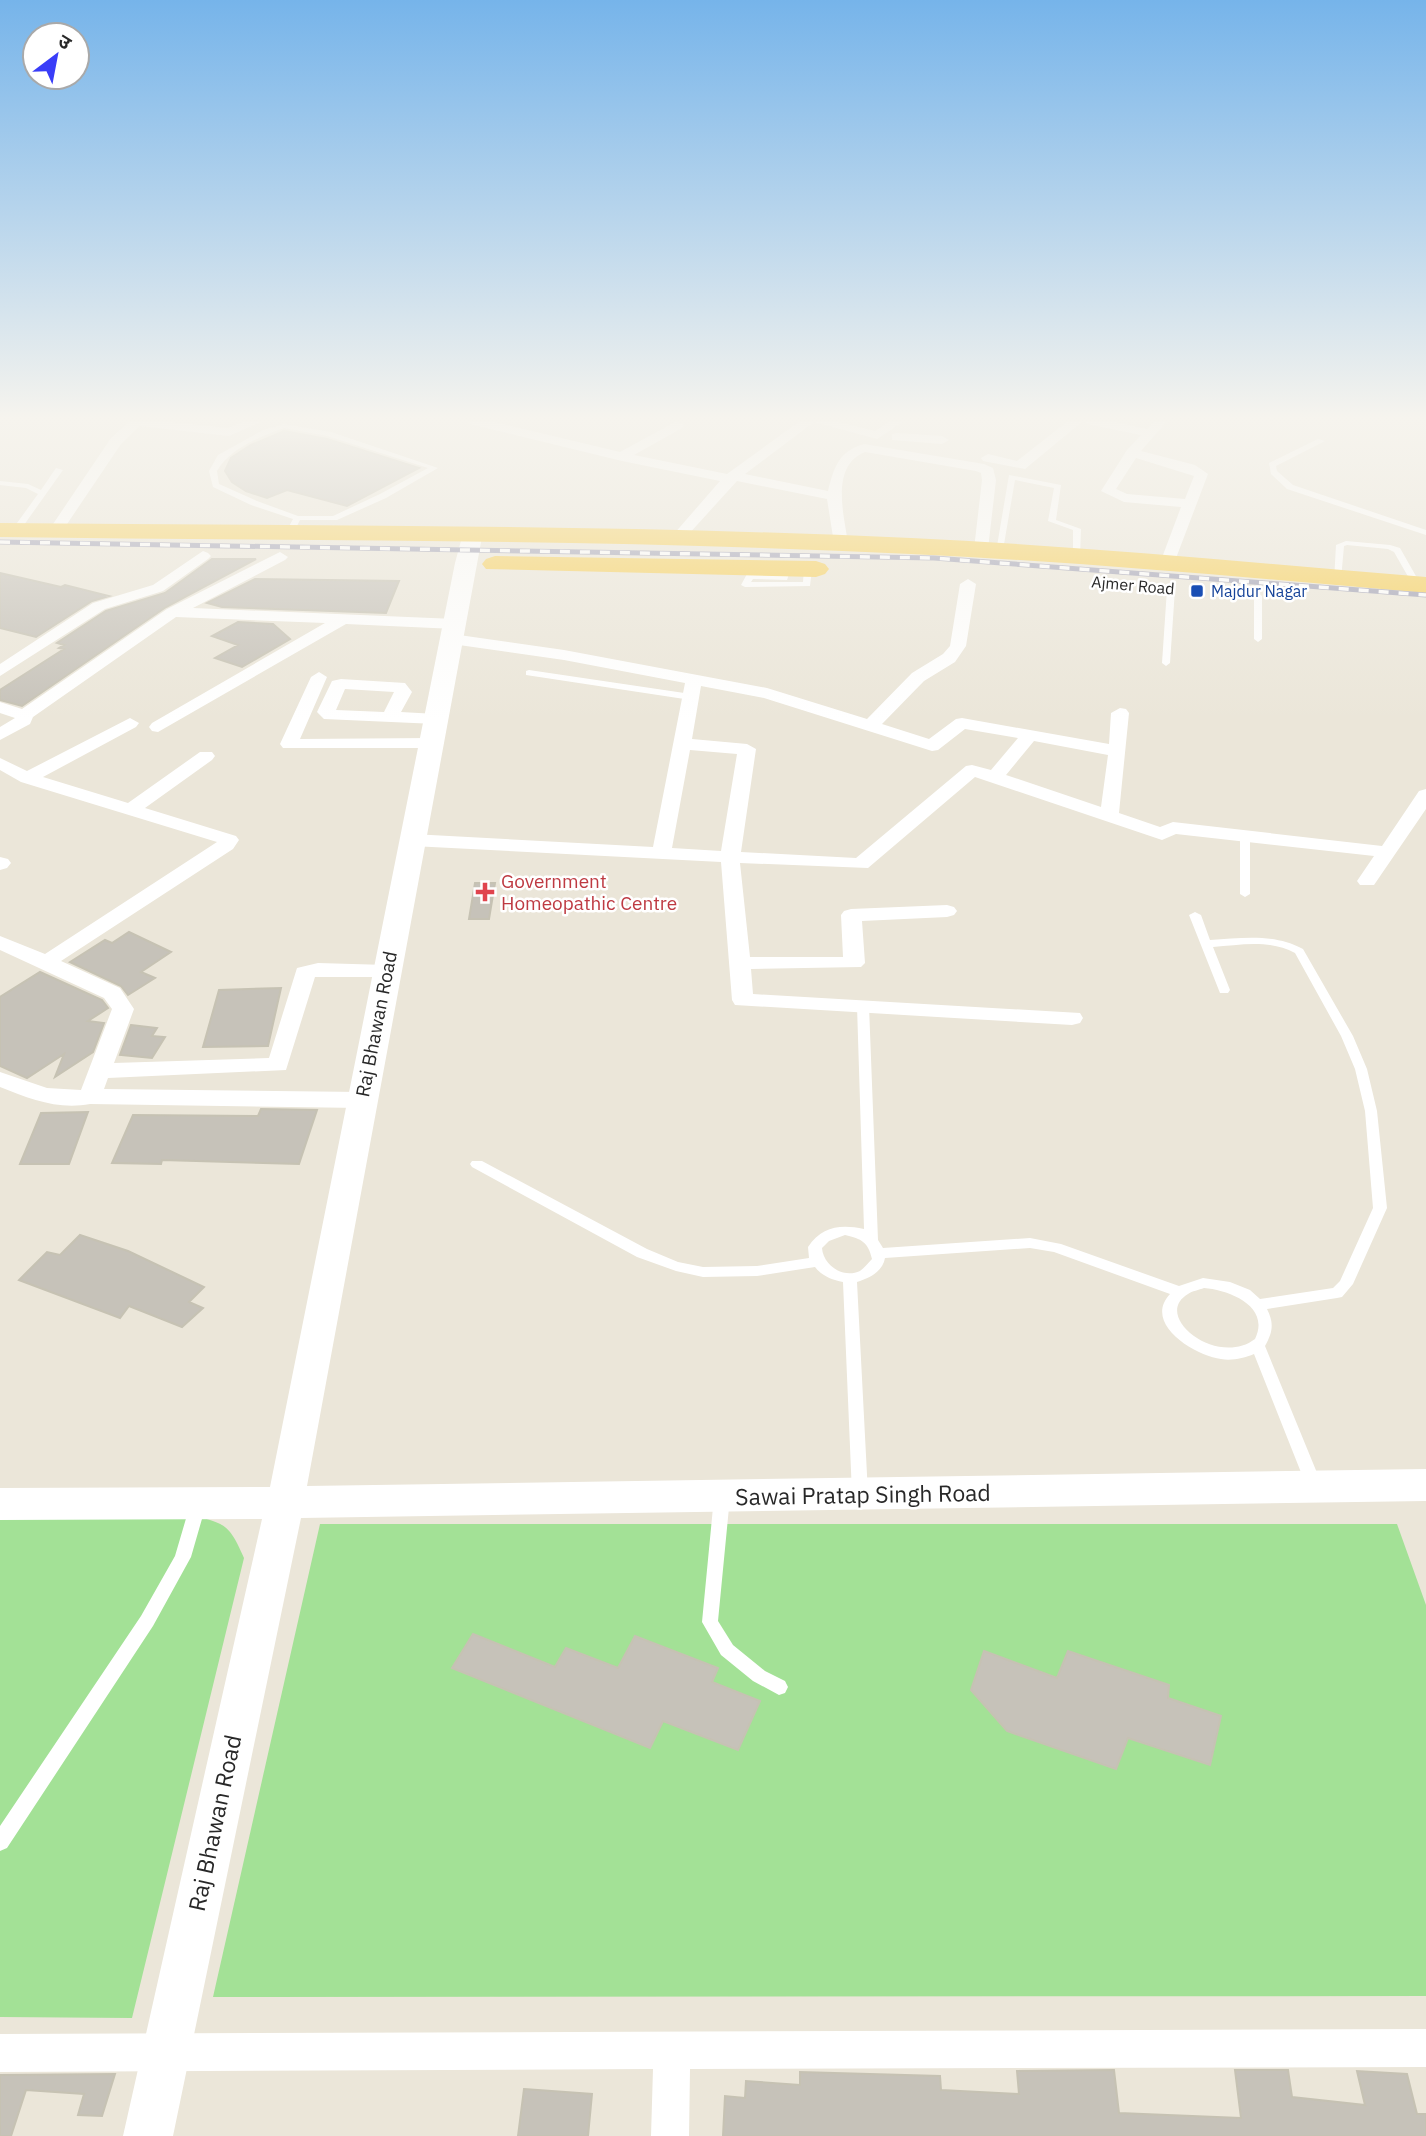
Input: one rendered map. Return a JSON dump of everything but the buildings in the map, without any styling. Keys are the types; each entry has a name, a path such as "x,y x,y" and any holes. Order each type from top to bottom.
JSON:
{"highway":[{"name":"Ajmer Road","path":"3,540 56,530 293,542 458,554 835,569"},
{"name":"Ajmer Road","path":"458,554 680,539 990,549 1168,563 1181,584 1337,579 1424,594"},
{"name":"Ajmer Road","path":"3,540 203,556 293,542"},
{"path":"3,540 975,568 1424,594"},
{"path":"940,572 1056,578"},
{"path":"1322,601 1424,594"}],"street":[{"path":"56,530 62,521"},
{"path":"680,539 680,535 693,521"},
{"path":"838,521 841,543"},
{"path":"990,521 990,549"},
{"path":"1168,563 1184,521"},
{"path":"0,735 24,720 24,715 173,612 293,542"},
{"name":"Raj Bhawan Road","path":"148,2136 286,1500 453,631 458,554"},
{"path":"0,671 99,606 114,599 158,588 203,556"},
{"path":"870,726 918,677 949,658 958,646 968,584"},
{"path":"173,612 340,621 453,631 564,655 692,688 767,693 932,746 962,723 1118,751"},
{"path":"158,727 340,621"},
{"path":"319,677 289,744 433,731"},
{"path":"661,854 692,688"},
{"path":"0,707 24,715"},
{"path":"1109,816 1120,713"},
{"path":"390,718 433,731"},
{"path":"11,774 130,723"},
{"path":"994,778 1030,736"},
{"path":"682,744 747,749 730,858 743,1000 1072,1018"},
{"path":"132,809 206,756"},
{"path":"412,840 861,864 972,770 1162,834 1173,828 1387,852"},
{"path":"11,774 229,840 226,845 46,962"},
{"path":"1367,881 1426,795"},
{"path":"740,963 854,963 851,915 947,911"},
{"path":"0,942 112,993 123,1009 90,1096"},
{"path":"100,1071 278,1065 305,973 318,969 387,971"},
{"path":"0,1079 43,1096 75,1100 90,1096 361,1101"},
{"name":"Sawai Pratap Singh Road","path":"0,1504 198,1505 286,1500 722,1497 1426,1485"},
{"path":"0,2053 1426,2048"},
{"path":"670,2136 672,2051"}],"lane":[{"path":"3,540 20,521"},
{"path":"272,521 293,542 329,521"},
{"path":"990,549 999,521"},
{"path":"1052,521 1077,529 1077,555"},
{"path":"1390,521 1426,533"},
{"path":"1337,579 1340,545 1346,543 1390,547 1397,550 1424,594"},
{"path":"797,568 807,584 745,584 750,576 784,578 797,568"},
{"path":"1166,663 1181,584"},
{"path":"1258,596 1258,639"},
{"path":"529,673 692,688"},
{"path":"1245,836 1245,894"},
{"path":"1195,915 1224,990"},
{"path":"1206,944 1274,942 1290,945 1299,951 1347,1036 1361,1069 1371,1111 1380,1208 1346,1284 1330,1295 1258,1305"},
{"path":"863,1006 871,1240"},
{"path":"477,1164 642,1253 676,1266 703,1272 757,1271 816,1262"},
{"path":"845,1230 855,1231 871,1240 879,1253 878,1260 869,1273 850,1278 830,1274 816,1262 814,1248 825,1236 845,1230"},
{"path":"879,1253 1030,1243 1056,1247 1179,1292"},
{"path":"850,1278 860,1494"},
{"path":"1203,1283 1233,1288 1258,1305 1267,1326 1265,1337 1258,1346 1233,1355 1202,1350 1188,1342 1171,1321 1171,1300 1179,1292 1203,1283"},
{"path":"1258,1346 1315,1487"},
{"path":"722,1497 710,1622 727,1650 759,1676 779,1687"},
{"path":"0,1842 147,1621 183,1557 198,1505"}],"green space":[{"path":"185,1514 208,1519 223,1526 233,1537 244,1558 132,2018 0,2017 0,1518"},
{"path":"320,1524 1397,1524 1426,1605 1426,1996 213,1997"}],"railway":[{"path":"0,542 934,558 1426,595"}],"place":[{"name":"Majdur Nagar","path":"1197,591"},
{"name":"Government Homeopathic Centre","path":"485,892"}]}
